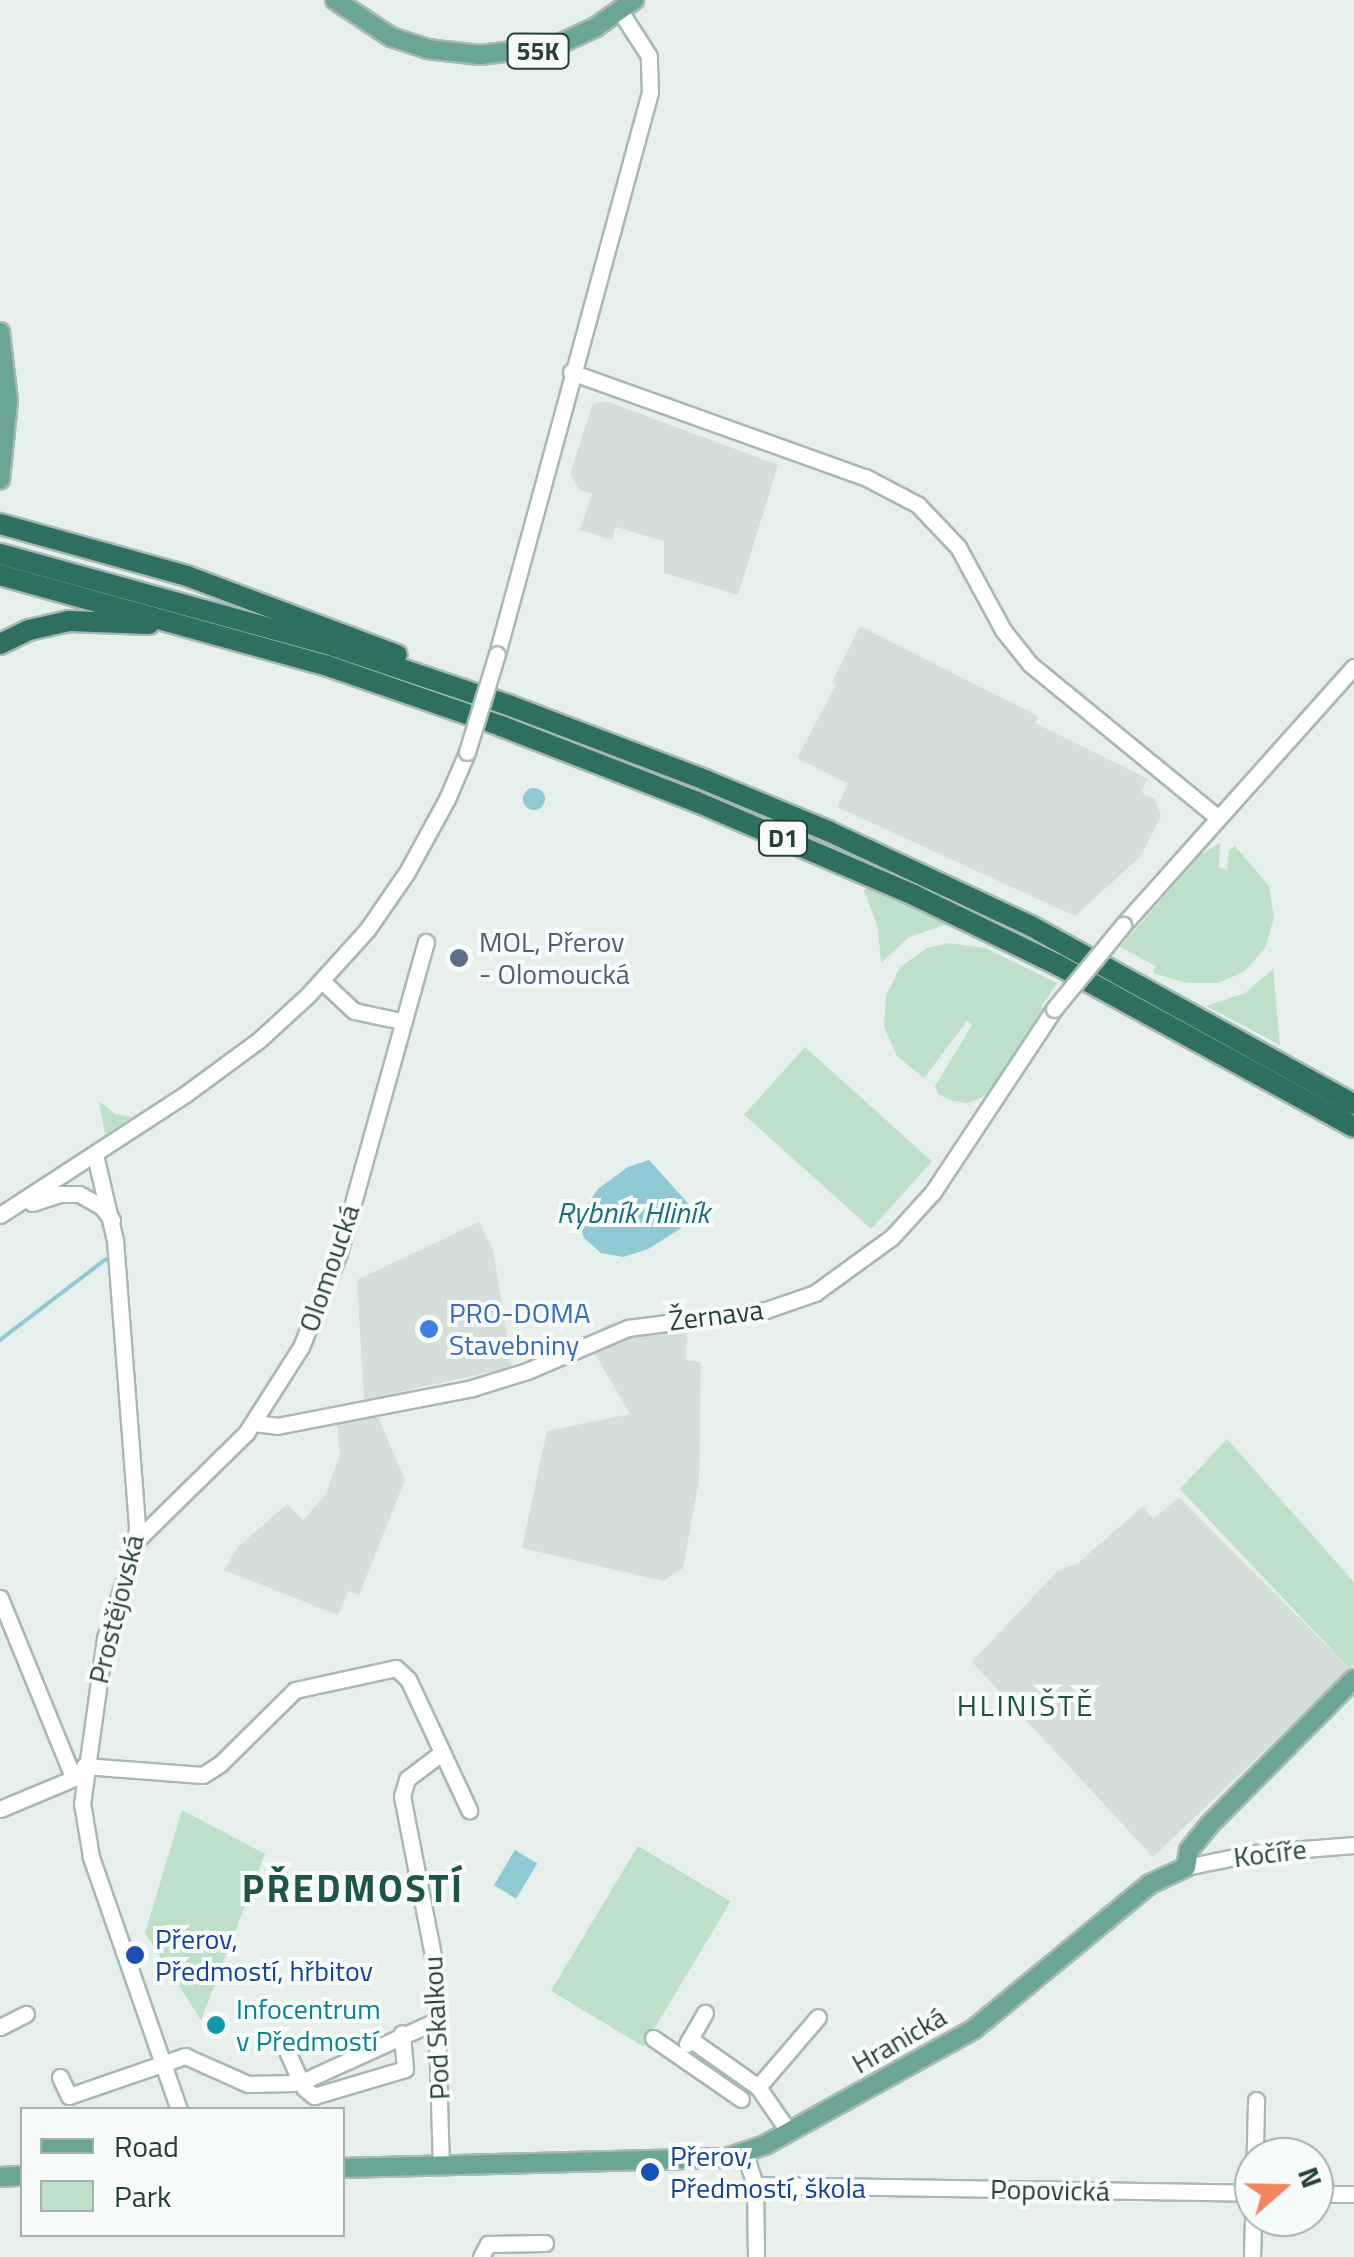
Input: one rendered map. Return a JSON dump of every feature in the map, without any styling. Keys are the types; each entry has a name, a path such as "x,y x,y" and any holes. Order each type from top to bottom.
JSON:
{"highway":[{"path":"0,524 255,600 508,705"},
{"name":"D1","path":"0,554 314,641 508,705 828,831 1014,918 1142,984 1354,1104"},
{"name":"D1","path":"0,575 215,632 501,726 819,853 1058,965 1354,1126"},
{"path":"0,644 42,626 84,619 215,632"}],"main road":[{"name":"55K","path":"335,0 391,37 427,49 480,56 555,46 627,6"},
{"path":"0,332 8,401 0,480"},
{"path":"1186,1867 1189,1850 1210,1824 1354,1680"},
{"name":"Hranická","path":"345,2168 744,2154 974,2029 1150,1884 1186,1867"}],"street":[{"path":"0,1215 96,1155 241,1054 322,981 367,930 408,872 467,752 651,85 649,56 627,6"},
{"path":"572,372 865,477 918,505 958,547 1003,630 1030,664 1217,817"},
{"name":"Žernava","path":"254,1423 277,1426 472,1388 528,1371 628,1328 766,1310 816,1293 865,1260 926,1201 954,1167 1054,1009 1123,925 1354,666"},
{"name":"Olomoucká","path":"136,1541 254,1423 294,1362 325,1294 426,942"},
{"path":"322,981 354,1011 401,1021"},
{"name":"Prostějovská","path":"96,1155 112,1221 136,1541 107,1629 80,1773 88,1844 178,2107"},
{"path":"0,1215 70,1192 96,1202 112,1221"},
{"path":"0,1598 80,1773"},
{"path":"0,1809 80,1773 203,1776 295,1690 392,1667 408,1680 470,1810"},
{"name":"Pod Skalkou","path":"440,1754 411,1775 402,1796 431,1938 438,2020 442,2166"},
{"name":"Kočíře","path":"1186,1867 1254,1853 1354,1845"},
{"path":"680,2056 705,2013"},
{"path":"0,2026 26,2014"},
{"path":"758,2086 818,2017"},
{"path":"60,2076 69,2096 190,2056 248,2084 301,2081 438,2020"},
{"path":"283,2042 301,2081 314,2096 405,2069 402,2033"},
{"path":"653,2038 742,2099"},
{"path":"690,2039 758,2086 790,2132"},
{"path":"1255,2137 1256,2100"},
{"path":"744,2154 755,2185 756,2257"},
{"name":"Popovická","path":"755,2185 1234,2193"},
{"path":"481,2257 488,2244 545,2244"}],"shaded area":[{"path":"606,401 778,465 738,595 664,573 664,541 616,527 612,540 580,530 592,494 580,490 570,474 593,403"},
{"path":"860,626 1038,716 1035,723 1148,779 1141,792 1155,799 1161,816 1140,857 1075,916 837,807 848,784 797,758 836,685 832,682"},
{"path":"479,1222 493,1250 512,1367 364,1400 357,1280"},
{"path":"688,1310 686,1360 701,1362 699,1480 683,1568 663,1581 522,1548 547,1431 630,1414 585,1337 614,1322"},
{"path":"378,1417 405,1480 359,1595 348,1591 338,1615 224,1570 238,1547 287,1504 303,1520 326,1494 340,1454 337,1424"},
{"path":"1179,1497 1350,1669 1153,1857 972,1662 1057,1571 1078,1563 1143,1506 1153,1519"}],"green space":[{"path":"1220,843 1219,868 1227,869 1229,850 1235,846 1269,886 1274,918 1265,948 1245,971 1218,983 1187,983 1153,973 1156,966 1120,947 1200,855"},
{"path":"867,887 947,924 909,937 881,963 878,928 864,890"},
{"path":"948,943 985,948 1057,983 1042,1006 1044,1012 990,1094 968,1103 938,1094 935,1086 972,1025 967,1021 924,1078 897,1056 884,1027 886,996 900,967 927,948"},
{"path":"1273,969 1280,1045 1206,1006 1245,993"},
{"path":"805,1047 932,1161 871,1229 744,1115"},
{"path":"99,1101 115,1114 132,1117 105,1135"},
{"path":"1227,1439 1354,1582 1354,1665 1350,1669 1180,1489"},
{"path":"182,1810 265,1854 201,2020 145,1933"},
{"path":"638,1846 731,1902 644,2046 551,1991"}],"water":[{"path":"534,788 542,791 542,807 534,810 526,807 523,799 526,791"},
{"name":"Rybník Hliník","path":"649,1160 694,1210 680,1229 648,1249 623,1257 601,1253 584,1238 580,1225 583,1211 598,1189 628,1167"},
{"path":"515,1850 537,1863 516,1899 494,1885"}],"waterway":[{"path":"0,1340 106,1259"}],"place":[{"name":"MOL, Přerov - Olomoucká","path":"459,958"},
{"name":"PRO-DOMA Stavebniny","path":"429,1329"},
{"name":"Přerov, Předmostí, hřbitov","path":"135,1955"},
{"name":"Infocentrum v Předmostí","path":"216,2025"},
{"name":"Přerov, Předmostí, škola","path":"650,2172"}],"district":[{"name":"HLINIŠTĚ","path":"1026,1705"},
{"name":"PŘEDMOSTÍ","path":"353,1889"}]}
